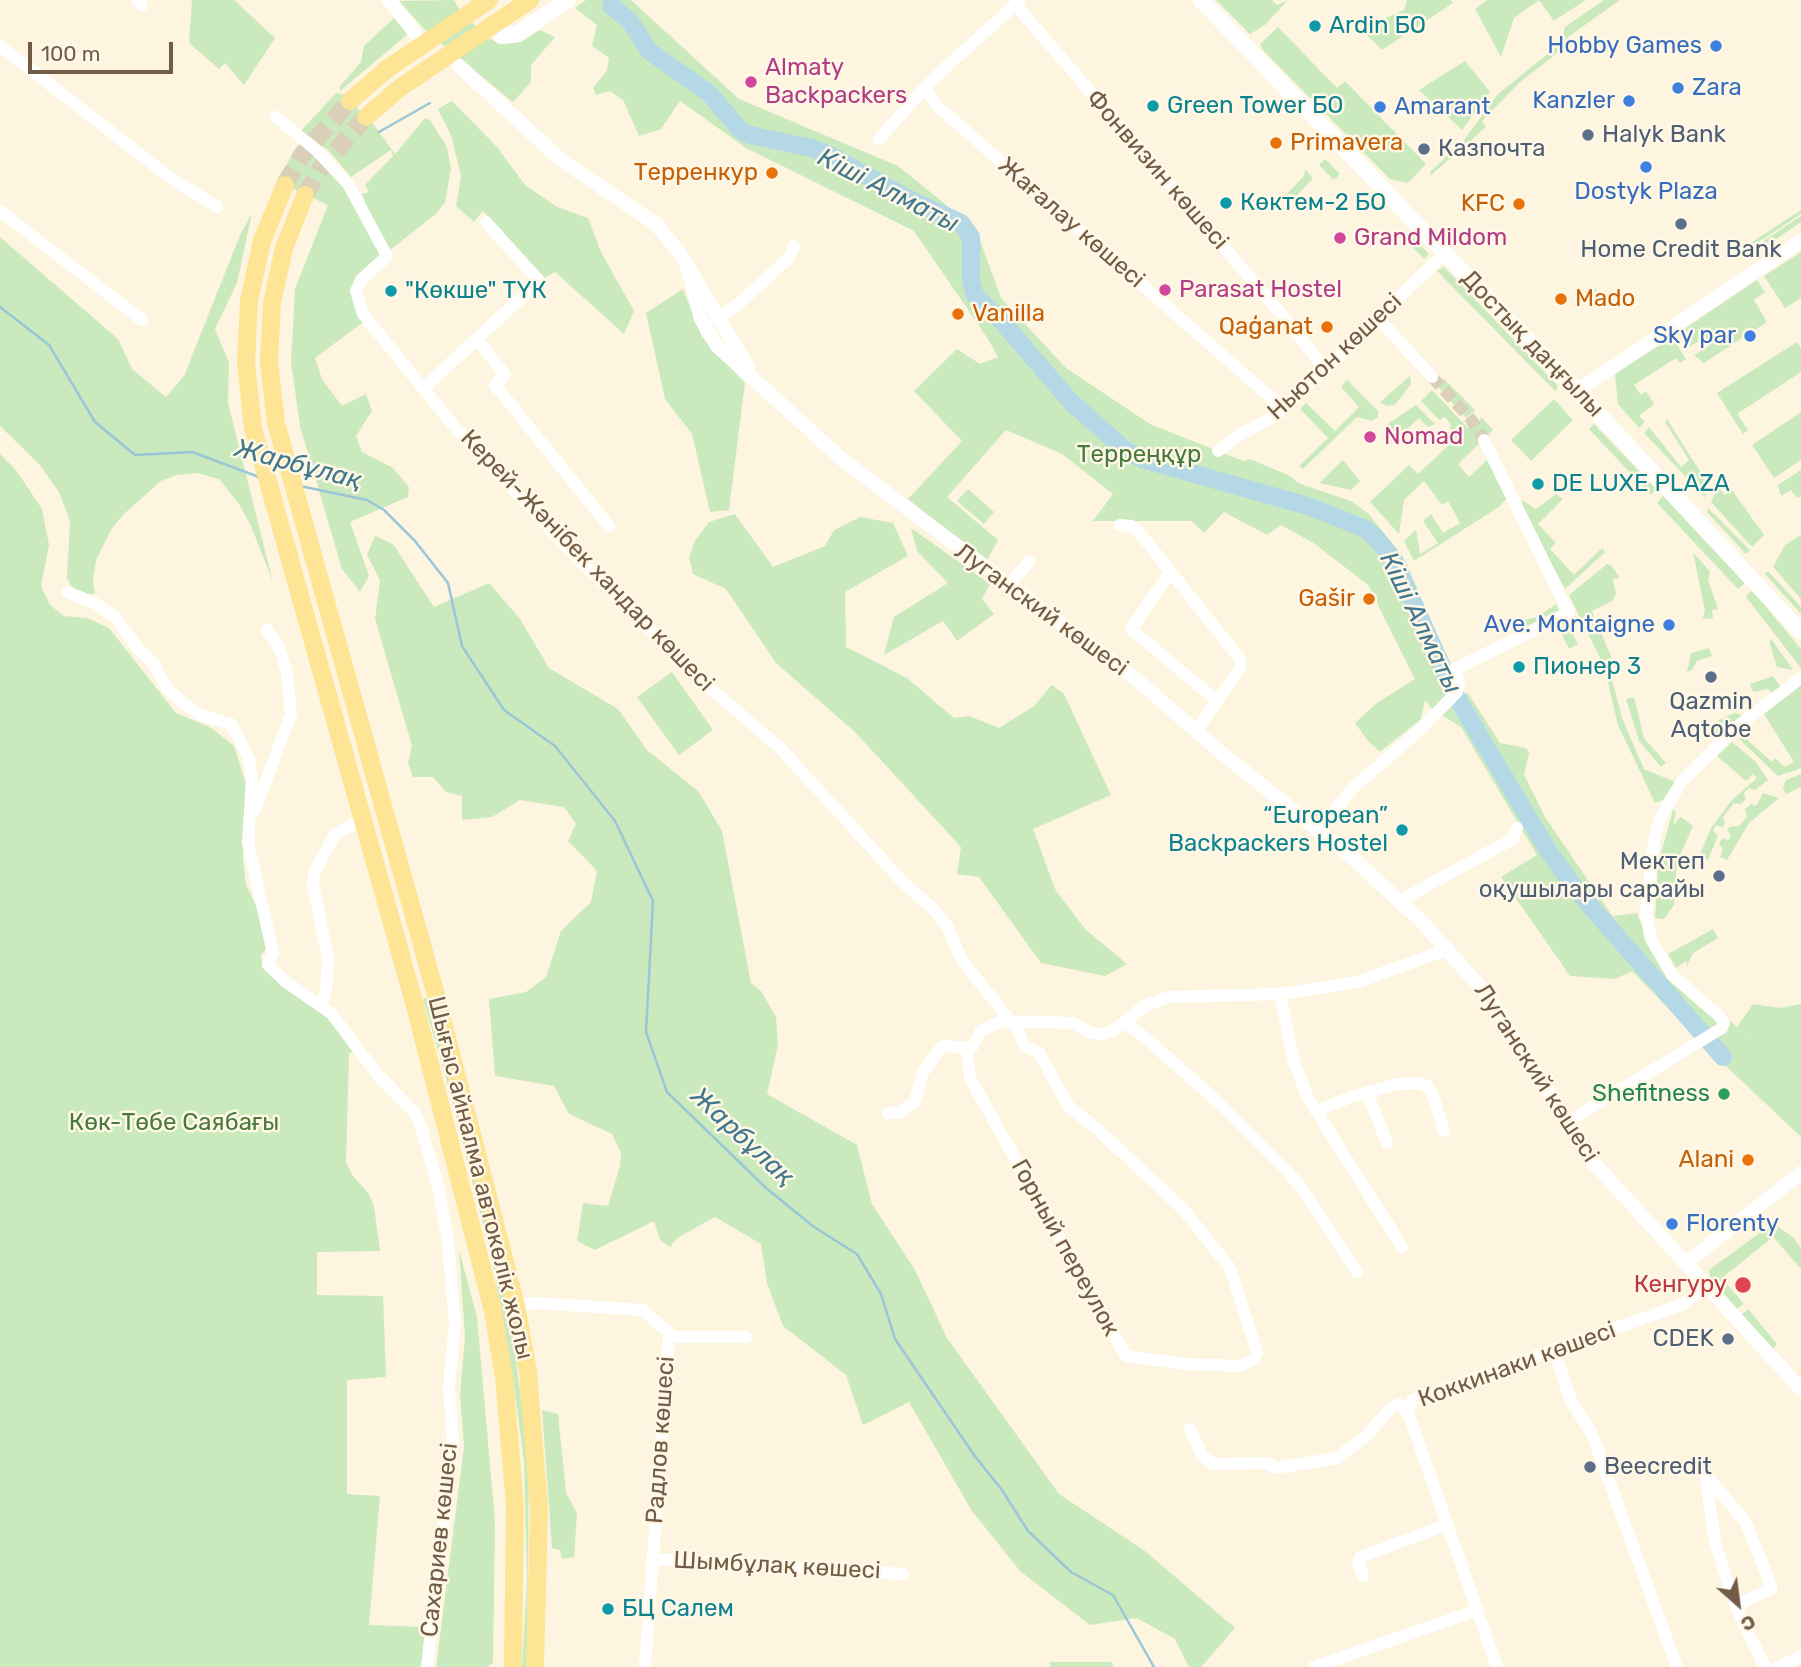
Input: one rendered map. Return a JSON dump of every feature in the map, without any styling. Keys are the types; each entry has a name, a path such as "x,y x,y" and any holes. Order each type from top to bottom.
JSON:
{"main road":[{"path":"350,101 410,53 489,0"},
{"path":"501,36 516,34 568,0"},
{"name":"Достық даңғылы","path":"1201,0 1577,391 1801,632"},
{"path":"366,117 423,72 526,2"},
{"path":"285,185 269,222 254,271 249,301 246,363 259,452 414,1002 493,1311 504,1377 514,1506 513,1667"},
{"name":"Шығыс айналма автокөлік жолы","path":"305,195 277,276 269,362 276,423 421,942 516,1305 528,1373 539,1508 535,1667"}],"street":[{"path":"389,0 415,33"},
{"path":"879,139 926,88 1017,1"},
{"name":"Фонвизин көшесі","path":"1017,1 1325,369"},
{"path":"0,46 168,176 218,207"},
{"name":"Луганский көшесі","path":"457,65 561,160 656,224 672,241 717,318 766,388"},
{"name":"Жағалау көшесі","path":"926,88 935,104 1284,409"},
{"name":"Керей-Жәнібек хандар көшесі","path":"276,117 332,166 359,204 387,256 361,280 356,291 363,314 453,425 577,558 710,688 779,747 913,893 936,912 947,926 962,960 1010,1020"},
{"path":"0,211 142,320"},
{"path":"424,388 539,281 486,222"},
{"path":"1577,391 1801,241"},
{"path":"717,318 736,306 788,258 794,246"},
{"name":"Ньютон көшесі","path":"1218,451 1284,409 1445,253"},
{"name":"Луганский көшесі","path":"687,266 706,329 717,346 844,461 1142,684 1318,830 1449,949 1489,996 1592,1161 1801,1389"},
{"path":"1378,318 1432,377"},
{"path":"477,339 505,375 495,385 609,526"},
{"path":"1318,830 1348,794 1420,730 1453,695 1459,682 1455,668 1569,612 1484,440"},
{"path":"1120,525 1132,526 1139,532 1169,574 1240,659 1240,668 1196,731"},
{"path":"1008,584 1029,562"},
{"path":"1169,574 1131,629 1217,701"},
{"name":"Сахариев көшесі","path":"68,592 96,604 115,617 154,664 167,688 200,715 231,724 249,759 252,779 248,843 273,953 268,965 321,1005 354,1040 377,1074 414,1112 434,1169 448,1243 455,1323 449,1387 453,1445 427,1667"},
{"path":"251,818 291,713 288,674 280,649 267,630"},
{"path":"1566,1123 1700,1044 1717,1033 1724,1023 1672,975 1651,939 1646,913 1654,840 1669,800 1699,763 1752,714 1801,678"},
{"path":"321,1005 326,989 328,959 313,884 314,873 335,834 362,820"},
{"path":"1399,901 1513,839 1517,828"},
{"path":"888,1113 900,1113 915,1101 923,1072 945,1045 967,1048 973,1046 981,1031 1010,1020 1072,1023 1092,1033 1103,1034 1124,1023 1144,1006 1169,997 1280,994 1358,982 1449,949"},
{"path":"1280,994 1294,1062 1316,1111 1402,1247"},
{"name":"Горный переулок","path":"967,1048 971,1078 1126,1356 1240,1366 1254,1359 1256,1352 1230,1268 1182,1208 1069,1107 1039,1053 1025,1046 1010,1020"},
{"path":"1124,1023 1147,1039 1220,1104 1288,1172 1303,1190 1357,1272"},
{"path":"1316,1111 1398,1084 1427,1086 1444,1131"},
{"path":"1367,1093 1387,1143"},
{"path":"1686,1263 1799,1175"},
{"name":"Коккинаки көшесі","path":"1408,1412 1413,1399 1681,1305 1706,1287"},
{"name":"Радлов көшесі","path":"516,1305 536,1303 643,1310 669,1333 645,1667"},
{"path":"669,1337 746,1337"},
{"path":"1554,1350 1571,1401 1592,1434 1677,1667"},
{"path":"1190,1429 1202,1455 1213,1464 1267,1462 1276,1468 1337,1458 1357,1444 1398,1404 1408,1412 1497,1667"},
{"path":"1736,1605 1771,1589 1771,1585 1746,1523 1705,1473 1715,1542 1736,1605 1765,1667"},
{"path":"1363,1576 1358,1562 1361,1557 1446,1525"},
{"name":"Шымбұлақ көшесі","path":"652,1559 903,1574"},
{"path":"1316,1667 1478,1610"},
{"path":"1777,1667 1801,1657"}],"green space":[{"path":"192,0 234,0 275,38 244,85 225,63 219,69 189,43"},
{"path":"454,0 460,11 488,38 503,44 521,42 540,30 555,37 531,65 531,82 513,102 427,32 399,1"},
{"name":"Терреңқұр","path":"586,0 631,0 739,99 898,166 976,229 1001,298 1066,368 1150,424 1243,461 1250,459 1290,476 1298,483 1351,501 1369,514 1406,562 1449,667 1465,694 1468,693 1500,743 1526,748 1529,753 1524,775 1545,817 1613,917 1619,923 1613,916 1637,913 1652,952 1764,1051 1737,1027 1753,1004 1780,1008 1801,1004 1801,1137 1708,1049 1632,971 1615,979 1570,976 1501,877 1537,855 1461,727 1432,709 1425,700 1421,719 1380,752 1368,741 1355,723 1377,703 1415,679 1368,585 1315,544 1281,525 1267,535 1224,512 1204,533 1192,521 1093,521 1113,494 1062,454 1006,430 947,497 998,540 986,562 908,499 962,441 914,391 957,349 980,364 998,357 988,339 914,231 746,148 680,101 661,129 639,136 623,100 610,91 596,95 593,88 607,70 609,58 592,46 597,25 575,8"},
{"path":"1216,0 1272,0 1277,5 1288,0 1265,25 1250,34"},
{"path":"1407,0 1451,0 1453,3 1382,50 1366,34 1379,21 1404,10"},
{"path":"1487,0 1539,0 1514,18 1501,57 1475,9"},
{"path":"1539,0 1586,0 1554,21"},
{"path":"1604,0 1620,0 1568,37 1567,43 1520,82 1482,121 1486,127 1430,176 1431,171 1464,140 1497,95 1561,43 1565,27"},
{"path":"395,17 408,34 340,91 340,86 361,62 364,46"},
{"path":"1278,27 1337,88 1345,81 1426,164 1408,183 1390,179 1263,50 1260,44"},
{"path":"1465,61 1490,92 1462,130 1419,90"},
{"path":"336,93 343,94 374,125 395,154 425,118 430,120 447,147 451,169 445,202 437,213 390,250 369,214 362,194 369,192 365,185 393,156 391,150 351,177 328,150 301,131"},
{"path":"452,101 497,147 525,185 557,207 588,218 601,252 634,311 624,334 555,272 545,278 483,211 474,222 456,206 461,176 451,135 438,109"},
{"path":"302,140 338,175 387,256 361,280 362,323 315,358 322,379 342,406 366,394 372,411 356,436 362,452 393,468 409,487 408,497 350,522 369,576 360,592 342,569 300,426 291,362 295,289 328,205 276,181"},
{"path":"1325,159 1340,174 1334,180 1319,165"},
{"path":"1305,169 1313,178 1288,205 1282,199 1304,176"},
{"path":"1801,210 1801,214 1751,247 1746,246"},
{"path":"252,213 237,283 215,329 229,363 228,403 273,582 251,526 239,504 219,479 197,473 177,475 161,481 125,513 112,528 96,560 93,581 95,594 83,594 74,590 67,578 70,521 59,492 39,464 0,426 0,237 118,339 132,369 166,397 184,376 241,233"},
{"path":"1801,216 1801,222 1752,256 1747,252"},
{"path":"1411,235 1429,254 1424,259 1406,240"},
{"path":"1801,252 1801,298 1785,308 1764,276"},
{"path":"1444,267 1558,386 1556,392 1437,271"},
{"path":"1757,280 1765,292 1754,300 1767,322 1704,363 1694,355 1709,346 1704,338 1689,347 1678,333"},
{"path":"1593,287 1608,299 1587,302 1583,306 1585,292"},
{"path":"683,289 702,337 745,383 729,510 710,512 692,434 665,399 646,313"},
{"path":"1672,337 1686,359 1680,363 1676,358 1634,385 1641,395 1646,391 1654,404 1639,416 1645,422 1639,428 1618,404 1615,374"},
{"path":"1797,342 1801,348 1801,372 1737,414 1748,430 1743,434 1717,393"},
{"path":"1410,376 1411,384 1395,405 1387,406 1380,402"},
{"path":"1444,379 1475,410 1466,418 1437,386"},
{"path":"1347,380 1378,411 1378,417 1372,421 1357,417 1303,469 1299,466 1328,438 1300,409 1306,403 1335,431 1359,407 1341,387"},
{"path":"1432,390 1468,428 1482,418 1493,430 1458,464 1469,477 1489,458 1508,497 1499,507 1414,561 1404,541 1416,530 1420,554 1438,543 1423,521 1431,514 1443,533 1460,523 1448,501 1442,505 1424,481 1404,500 1399,534 1370,502 1409,465 1418,474 1447,447 1438,438 1451,431 1450,423 1445,417 1439,420 1421,401"},
{"path":"1554,399 1573,420 1531,461 1511,440"},
{"path":"1416,405 1435,424 1428,427 1419,418 1390,445 1383,435 1389,423"},
{"path":"1801,412 1801,460 1774,478 1752,445"},
{"path":"1667,419 1706,481 1708,489 1705,497 1644,433 1649,427 1681,467 1689,460 1665,422"},
{"path":"1594,424 1656,489 1651,495 1589,429"},
{"name":"Көк-Төбе Саябағы","path":"0,454 16,470 42,509 49,545 41,586 50,605 64,616 87,618 109,628 176,713 210,727 234,746 247,787 243,858 246,885 265,924 267,947 261,955 262,964 268,972 325,1014 355,1050 349,1054 346,1162 352,1175 369,1194 374,1207 380,1251 317,1252 317,1295 383,1296 386,1377 347,1380 347,1494 380,1496 369,1625 425,1627 421,1667 0,1667"},
{"path":"1343,460 1360,481 1351,490 1319,483"},
{"path":"1801,470 1801,496 1797,498 1791,490 1781,496 1778,485"},
{"path":"1719,486 1724,495 1732,490 1764,535 1752,547 1711,502"},
{"path":"968,489 994,512 984,524 957,501"},
{"path":"1556,494 1563,499 1538,524 1556,543 1550,549 1574,575 1602,548 1605,552 1565,589 1523,511 1522,500 1536,509"},
{"path":"1663,496 1745,583 1738,589 1657,503"},
{"path":"1708,508 1750,550 1746,554 1707,512"},
{"path":"735,514 773,567 825,546 834,530 860,517 893,523 908,556 845,592 846,647 907,678 954,718 969,716 999,728 1034,706 1052,685 1064,694 1111,795 1033,829 1056,891 1086,930 1127,964 1105,976 1041,963 979,877 957,874 961,847 855,732 776,663 726,589 693,574 689,557 695,541 709,522"},
{"path":"911,528 990,584 982,599 994,614 957,641 943,621 884,655 894,617 948,583 917,551"},
{"path":"1801,535 1801,599 1773,567 1785,545"},
{"path":"375,536 393,544 434,607 489,583 520,619 549,668 618,709 647,750 698,791 722,831 751,983 761,991 776,1017 778,1045 767,1094 857,1145 872,1204 915,1270 947,1338 1059,1494 1145,1551 1235,1628 1201,1667 1189,1667 1175,1639 1137,1618 1090,1625 1020,1571 972,1511 909,1402 863,1425 846,1375 783,1326 767,1283 761,1244 715,1217 677,1238 670,1247 660,1240 654,1221 595,1250 577,1241 583,1203 608,1206 620,1166 621,1153 612,1134 569,1114 554,1086 495,1076 489,999 526,992 546,977 561,931 591,902 597,871 568,841 576,824 564,807 520,800 492,817 462,820 462,796 446,792 433,777 413,777 408,763 412,746 375,619 380,580 367,555"},
{"path":"1693,552 1710,572 1708,580 1718,609 1712,610 1713,618 1702,619 1705,611"},
{"path":"1607,564 1611,565 1620,578 1613,579 1616,594 1612,601 1592,611 1612,659 1603,664 1569,595"},
{"path":"1768,571 1801,607 1801,614 1765,574"},
{"path":"1752,590 1801,649 1801,668 1746,597"},
{"path":"1556,604 1559,610 1527,626 1524,620 1537,617"},
{"path":"1568,625 1578,644 1569,649 1559,629"},
{"path":"1772,640 1793,670 1777,667 1769,641"},
{"path":"1709,648 1712,656 1697,661 1692,670 1687,672 1691,653"},
{"path":"672,672 713,730 679,755 637,697"},
{"path":"1611,676 1622,718 1644,769 1675,782 1663,800 1655,803 1618,725 1607,678"},
{"path":"1773,676 1781,687 1772,693 1768,689 1753,692 1750,684"},
{"path":"1801,684 1801,768 1778,776 1739,739 1744,737 1772,762 1775,758 1785,767 1794,762 1764,714"},
{"path":"1634,697 1644,738 1666,763 1661,767 1639,741 1626,699"},
{"path":"1734,713 1745,716 1720,737 1709,725"},
{"path":"1732,742 1755,761 1768,780 1755,790 1749,788 1744,793 1746,799 1741,804 1734,803 1723,817 1723,827 1716,825 1713,831 1718,835 1708,860 1699,857 1711,828 1732,800 1757,778 1753,774 1746,781 1717,756"},
{"path":"1801,774 1801,787 1786,794 1783,788 1786,780"},
{"path":"1763,793 1779,798 1749,823 1727,860 1720,857 1723,848 1719,845 1722,838 1728,840 1731,836 1727,830 1739,826 1747,817 1745,809 1751,804 1756,806"},
{"path":"1673,810 1676,812 1673,825 1681,817 1693,826 1677,862 1674,905 1664,919 1655,918 1658,865"},
{"path":"1713,929 1718,938 1693,953 1687,966 1686,961 1676,968 1668,954"},
{"path":"427,998 467,1132 512,1330 529,1460 527,1667 522,1667 527,1581 524,1461 514,1386 493,1265 450,1092 423,999"},
{"path":"1773,1223 1793,1237 1801,1248 1801,1269 1773,1237 1722,1278 1744,1304 1737,1309 1710,1277 1709,1270"},
{"path":"459,1250 477,1317 495,1522 493,1663 487,1667 436,1667 464,1447 460,1395 465,1336"},
{"path":"1748,1309 1777,1344 1772,1350 1741,1315"},
{"path":"542,1410 558,1414 566,1493 577,1513 574,1557 562,1559 560,1550 552,1548"},
{"path":"1049,1662 1111,1662 1114,1667 1050,1667"}],"waterway":[{"name":"Кіші Алматы","path":"611,6 630,21 649,51 710,94 740,130 750,135 811,148 830,155 907,198 961,223 971,237 971,281 975,295 1004,324 1071,402 1125,450 1142,459 1311,507 1366,529 1377,539 1394,560 1453,691 1549,852 1577,891 1723,1057"},
{"path":"379,132 430,103"},
{"name":"Жарбұлақ","path":"0,307 49,345 95,422 135,455 192,452 259,477"},
{"name":"Жарбұлақ","path":"300,486 367,500 384,510 415,541 448,583 462,646 504,710 555,746 615,821 653,901 646,1032 667,1092 766,1188 814,1227 857,1254 881,1294 895,1339 1028,1531 1071,1572 1113,1595 1154,1667"}],"tunnel":[{"path":"285,185 302,155 350,101"},
{"path":"305,195 321,168 366,117"},
{"path":"1432,377 1470,418 1484,440"}],"place":[{"name":"Ardin БО","path":"1315,26"},
{"name":"Hobby Games","path":"1716,46"},
{"name":"Almaty Backpackers","path":"751,82"},
{"name":"Zara","path":"1678,88"},
{"name":"Kanzler","path":"1629,101"},
{"name":"Green Tower БО","path":"1153,106"},
{"name":"Amarant","path":"1380,107"},
{"name":"Halyk Bank","path":"1588,135"},
{"name":"Primavera","path":"1276,143"},
{"name":"Казпочта","path":"1424,149"},
{"name":"Dostyk Plaza","path":"1646,167"},
{"name":"Терренкур","path":"772,173"},
{"name":"Көктем-2 БО","path":"1226,203"},
{"name":"KFC","path":"1519,204"},
{"name":"Home Credit Bank","path":"1681,224"},
{"name":"Grand Mildom","path":"1340,238"},
{"name":"Parasat Hostel","path":"1165,290"},
{"name":"\"Көкше\" ТҮК","path":"391,291"},
{"name":"Mado","path":"1561,299"},
{"name":"Vanilla","path":"958,314"},
{"name":"Qaģanat","path":"1327,327"},
{"name":"Sky par","path":"1750,336"},
{"name":"Nomad","path":"1370,437"},
{"name":"DE LUXE PLAZA","path":"1538,484"},
{"name":"Gašir","path":"1369,599"},
{"name":"Ave. Montaigne","path":"1669,625"},
{"name":"Пионер 3","path":"1519,667"},
{"name":"Qazmin Aqtobe","path":"1711,677"},
{"name":"“European” Backpackers Hostel","path":"1402,830"},
{"name":"Мектеп оқушылары сарайы","path":"1719,876"},
{"name":"Shefitness","path":"1724,1094"},
{"name":"Alani","path":"1748,1160"},
{"name":"Florenty","path":"1672,1224"},
{"name":"Кенгуру","path":"1743,1285"},
{"name":"CDEK","path":"1728,1339"},
{"name":"Beecredit","path":"1590,1467"},
{"name":"БЦ Салем","path":"608,1609"}]}
